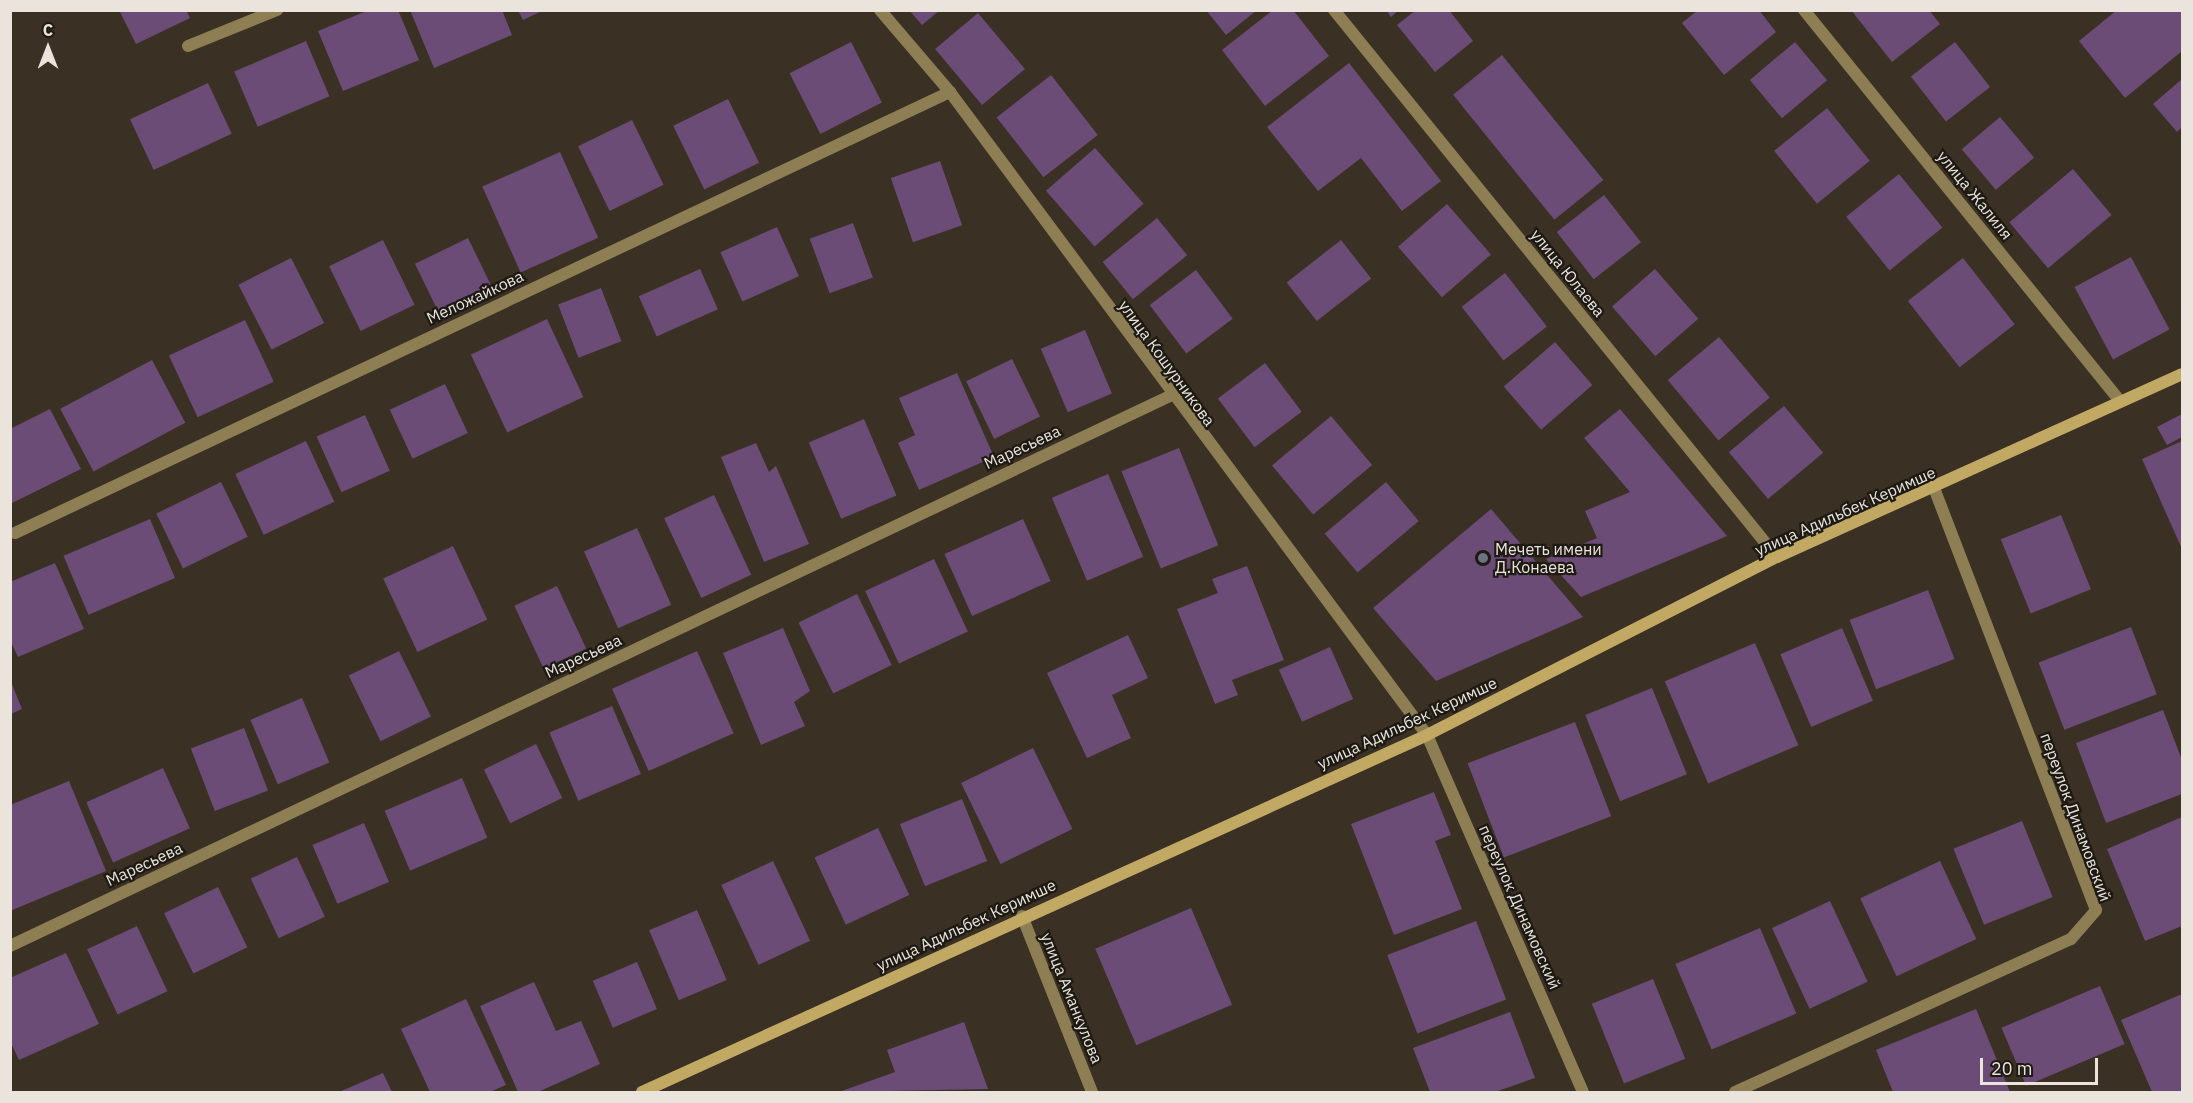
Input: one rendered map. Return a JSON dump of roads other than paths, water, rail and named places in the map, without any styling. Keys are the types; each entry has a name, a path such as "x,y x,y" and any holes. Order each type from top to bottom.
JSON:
{"street":[{"path":"188,46 277,10"},
{"name":"улица Кошурникова","path":"880,10 950,92 1170,396 1427,735"},
{"name":"улица Юлаева","path":"1334,10 1778,557"},
{"name":"улица Жалиля","path":"1804,10 2120,401"},
{"name":"Меложайкова","path":"15,533 950,92"},
{"name":"улица Адильбек Керимше","path":"642,1092 1022,916 1427,735 1778,557 1935,490 2120,401 2182,374"},
{"name":"Маресьева","path":"10,946 1170,396"},
{"name":"переулок Динамовский","path":"1735,1092 2071,939 2096,910 1935,490"},
{"name":"переулок Динамовский","path":"1427,735 1583,1092"},
{"name":"улица Аманкулова","path":"1022,916 1092,1092"}],"place":[{"name":"Мечеть имени Д.Конаева","path":"1483,558"}]}
